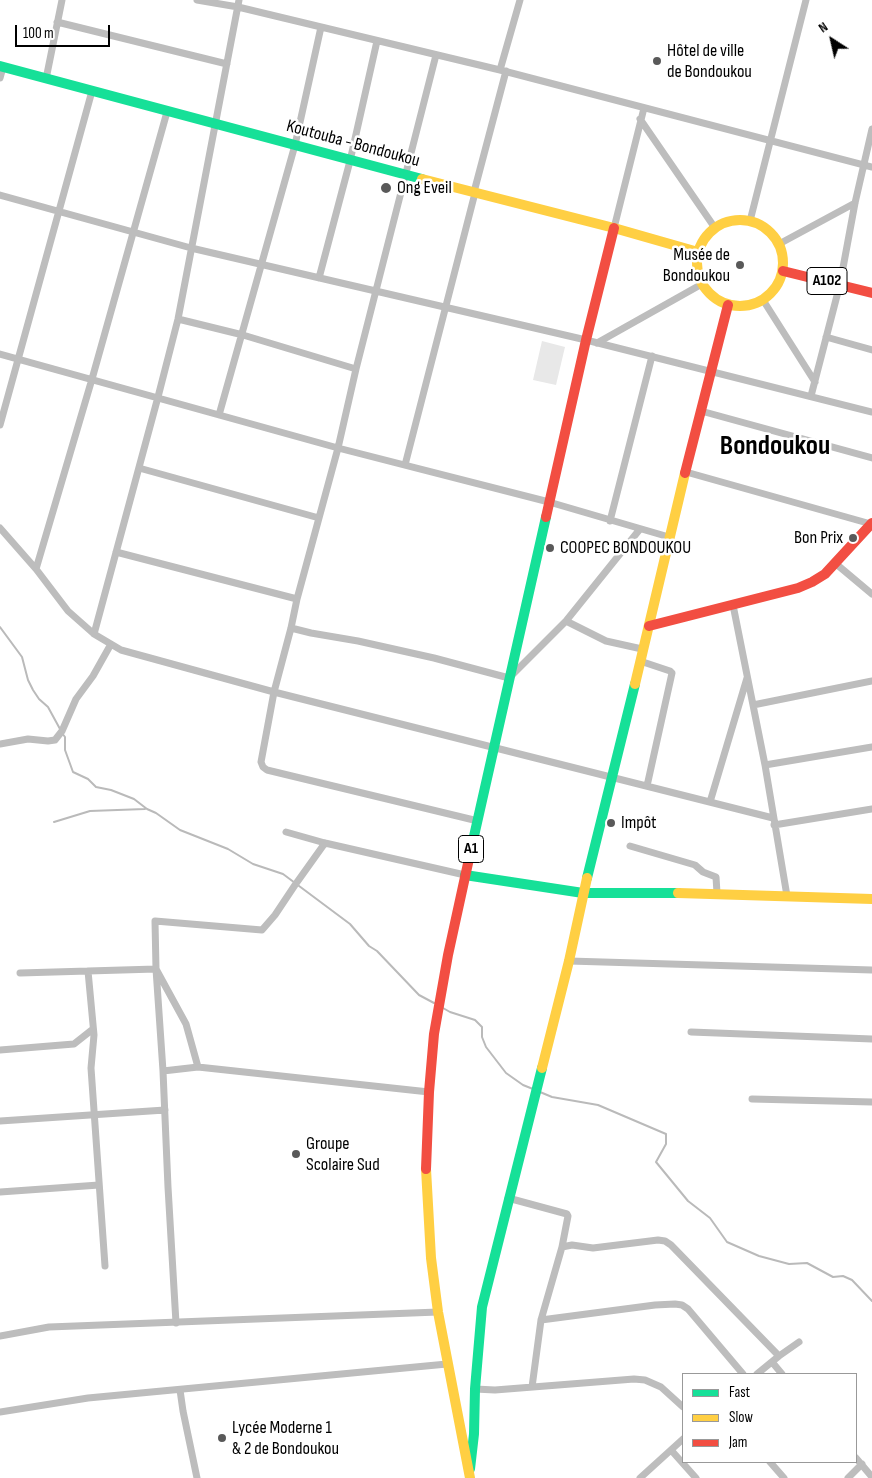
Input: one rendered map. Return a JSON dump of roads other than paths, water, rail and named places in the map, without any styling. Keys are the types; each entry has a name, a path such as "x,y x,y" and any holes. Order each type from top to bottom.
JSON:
{"main road":[{"name":"Koutouba - Bondoukou","path":"2,67 474,193 614,228 698,252"},
{"path":"732,221 750,221 767,229 780,244 783,271 776,288 763,300 746,306 728,305 713,298 702,284 697,269 698,252 704,238 715,228 732,221"},
{"name":"A1","path":"469,1476 438,1312 427,1212 428,1092 434,1034 439,999 465,875 586,340 614,228"},
{"name":"A102","path":"783,271 872,292"},
{"path":"469,1476 474,1434 475,1388 482,1307 569,961 583,893 669,537 728,305"},
{"path":"649,626 798,588 812,582 825,574 872,524"},
{"path":"465,875 583,893 717,893 872,898"}],"street":[{"path":"46,79 62,0"},
{"path":"197,0 238,4 321,27 503,70 872,167"},
{"path":"405,465 474,193 520,0"},
{"path":"750,221 806,0"},
{"path":"94,634 178,319 238,4"},
{"path":"57,22 227,64"},
{"path":"220,415 295,145 321,27"},
{"path":"319,278 350,160 378,41"},
{"path":"436,55 404,174 338,448 297,599 274,692 261,762 267,770 478,821"},
{"path":"0,78 2,67"},
{"path":"0,425 92,91"},
{"path":"614,228 644,108"},
{"path":"36,569 167,112"},
{"path":"640,119 715,228"},
{"path":"811,396 840,284 855,203 872,129"},
{"path":"0,195 190,248 586,340 872,412"},
{"path":"780,244 855,203"},
{"path":"597,343 702,284"},
{"path":"763,300 814,382"},
{"path":"178,319 243,335 356,369"},
{"path":"826,337 872,350"},
{"path":"0,354 338,448 549,502 669,537"},
{"path":"610,521 652,356"},
{"path":"701,411 872,458"},
{"path":"139,468 319,518"},
{"path":"686,472 872,524"},
{"path":"0,528 36,569 68,611 94,634 121,650 274,692 710,802 774,822 872,809"},
{"path":"291,628 434,658 509,678 566,621 640,529"},
{"path":"116,552 297,599"},
{"path":"835,564 872,594"},
{"path":"733,605 787,896"},
{"path":"566,621 606,641 642,650"},
{"path":"0,744 28,739 56,740 62,732 76,699 93,676 111,644"},
{"path":"640,661 672,673 647,786"},
{"path":"710,802 747,676"},
{"path":"753,705 872,681"},
{"path":"764,765 872,747"},
{"path":"286,832 325,843 465,875"},
{"path":"176,1323 156,969 155,921 262,930 276,915 325,843"},
{"path":"630,846 695,866 703,872 716,877 717,893"},
{"path":"569,961 872,970"},
{"path":"20,973 156,969"},
{"path":"156,969 186,1024 198,1067"},
{"path":"88,971 93,1029 92,1068 104,1266"},
{"path":"0,1050 74,1044 93,1029"},
{"path":"691,1032 872,1038"},
{"path":"163,1071 198,1067 428,1092"},
{"path":"752,1099 872,1102"},
{"path":"0,1121 165,1110"},
{"path":"0,1192 99,1185"},
{"path":"508,1198 567,1214 568,1216 562,1247 541,1320 532,1387"},
{"path":"562,1247 572,1245 593,1248 658,1240 665,1241 677,1250 779,1356"},
{"path":"541,1320 655,1305 682,1305 688,1309 742,1373"},
{"path":"0,1336 49,1327 438,1312"},
{"path":"759,1373 779,1356 800,1342"},
{"path":"772,1362 781,1373"},
{"path":"0,1412 88,1398 448,1364"},
{"path":"475,1388 495,1390 634,1379 645,1380 661,1386 682,1406"},
{"path":"180,1390 197,1478"},
{"path":"640,1478 682,1440"},
{"path":"671,1450 682,1462"},
{"path":"857,1459 872,1477"},
{"path":"683,1463 696,1478"},
{"path":"771,1463 784,1478"},
{"path":"848,1478 862,1464"}],"waterway":[{"path":"0,627 22,657 28,680 33,690 48,707 60,729"},
{"path":"62,733 65,737 65,750 73,772 88,779 96,787 111,790 134,799 180,830 228,849 253,864 283,874 350,924 369,946 377,951 419,995 434,1003"},
{"path":"54,822 90,811 145,809"},
{"path":"443,1008 475,1020 482,1027 482,1037 486,1047 506,1073 523,1085 533,1089"},
{"path":"540,1092 552,1097 598,1105 666,1134 666,1144 656,1162 688,1201 710,1218 727,1242 759,1256 789,1264 807,1263 833,1277 843,1276 852,1280 872,1301"}],"place":[{"name":"Hôtel de ville de Bondoukou","path":"657,61"},
{"name":"Ong Eveil","path":"386,188"},
{"name":"Musée de Bondoukou","path":"740,265"},
{"name":"Bon Prix","path":"853,538"},
{"name":"COOPEC BONDOUKOU","path":"550,548"},
{"name":"Impôt","path":"611,823"},
{"name":"Groupe Scolaire Sud","path":"296,1154"},
{"name":"Lycée Moderne 1 & 2 de Bondoukou","path":"222,1438"}],"district":[{"name":"Bondoukou","path":"775,447"}]}
